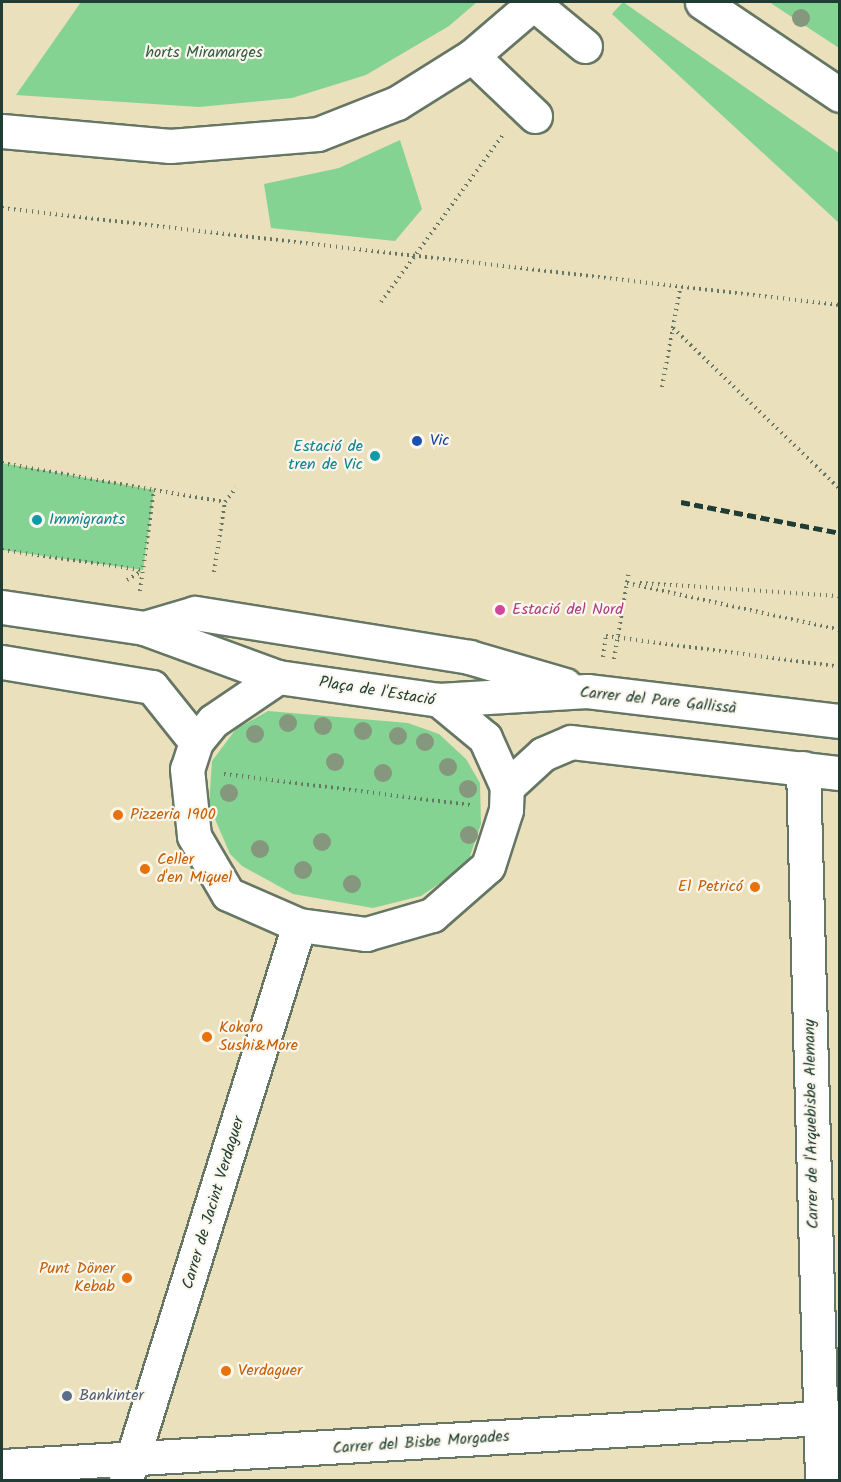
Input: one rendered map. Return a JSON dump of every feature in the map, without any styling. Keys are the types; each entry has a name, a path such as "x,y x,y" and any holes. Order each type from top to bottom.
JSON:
{"street":[{"path":"702,2 840,95"},
{"path":"2,131 170,146 318,134 398,103 472,56 534,3 585,46"},
{"path":"472,56 530,111"},
{"path":"2,607 132,626 195,613 426,650 587,691"},
{"name":"Plaça de l'Estació","path":"132,626 278,677 439,700 485,738 507,799"},
{"path":"426,650 439,700"},
{"path":"2,662 152,687 181,716 192,756 194,836 228,894 299,925 366,934 432,915 488,866 507,799 543,754 571,742 840,772"},
{"path":"192,756 233,705 278,677"},
{"name":"Carrer del Pare Gallissà","path":"439,700 587,691 840,721"},
{"name":"Carrer de l'Arquebisbe Alemany","path":"803,768 830,1418 822,1480"},
{"name":"Carrer de Jacint Verdaguer","path":"129,1470 299,925"},
{"name":"Carrer del Bisbe Morgades","path":"2,1466 129,1470 830,1418"}],"path":[{"path":"381,302 530,111"},
{"path":"2,208 680,289 840,305"},
{"path":"662,387 680,289"},
{"path":"673,328 840,489"},
{"path":"2,463 225,502"},
{"path":"214,572 225,502 236,488"},
{"path":"141,582 154,490"},
{"path":"2,550 143,570"},
{"path":"127,580 143,570"},
{"path":"615,653 629,571"},
{"path":"627,583 840,596"},
{"path":"627,583 840,630"},
{"path":"603,651 606,636 840,667"},
{"path":"192,756 507,799"}],"green space":[{"name":"horts Miramarges","path":"81,2 477,2 449,26 366,75 292,98 199,107 16,95"},
{"path":"623,2 839,153 839,223 612,14"},
{"path":"769,2 839,2 839,48"},
{"path":"400,140 422,209 395,241 271,228 264,184 339,168"},
{"path":"2,463 154,490 143,570 2,550"},
{"path":"268,711 408,723 439,734 466,759 480,783 481,824 467,865 421,896 373,908 293,894 242,866 230,854 209,805 212,761 236,729"}],"railway":[{"path":"681,502 840,533"}],"place":[{"name":"Vic","path":"417,441"},
{"name":"Estació de tren de Vic","path":"375,456"},
{"name":"Immigrants","path":"37,520"},
{"name":"Estació del Nord","path":"500,610"},
{"name":"Pizzeria 1900","path":"118,815"},
{"name":"Celler d'en Miquel","path":"145,869"},
{"name":"El Petricó","path":"755,887"},
{"name":"Kokoro Sushi&More","path":"207,1037"},
{"name":"Punt Döner Kebab","path":"127,1278"},
{"name":"Verdaguer","path":"226,1371"},
{"name":"Bankinter","path":"67,1396"}]}
